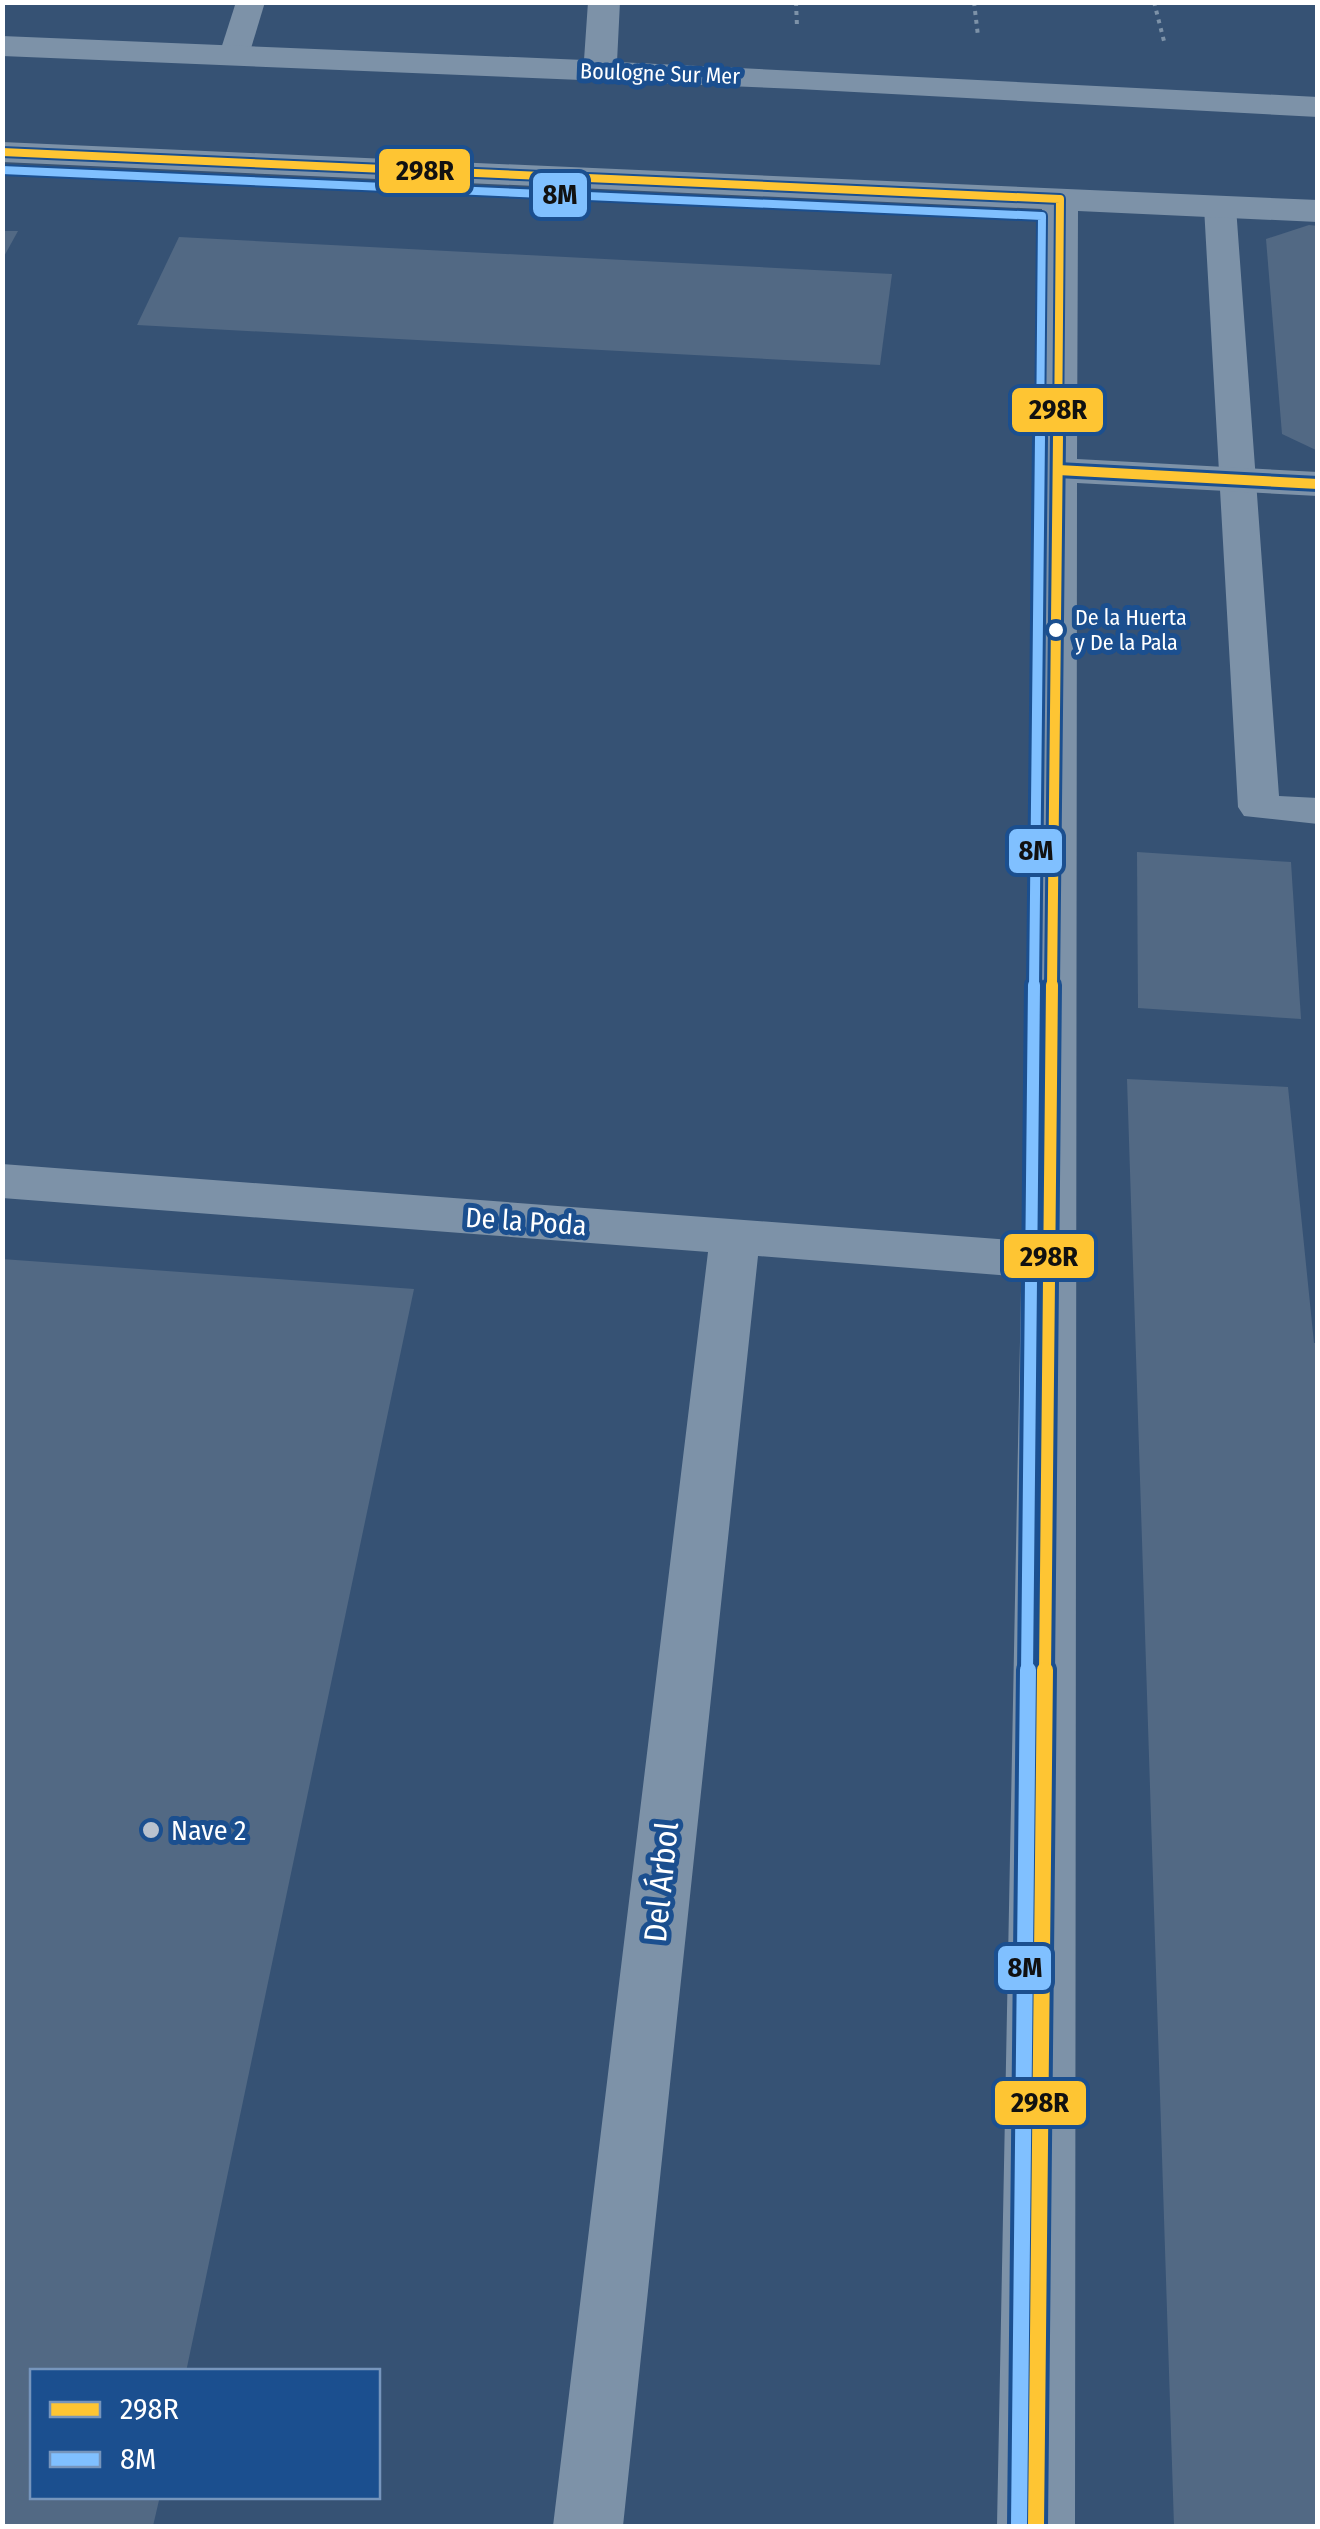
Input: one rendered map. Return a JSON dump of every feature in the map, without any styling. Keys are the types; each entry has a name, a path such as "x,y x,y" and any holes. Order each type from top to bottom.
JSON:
{"street":[{"path":"600,70 604,2"},
{"name":"Boulogne Sur Mer","path":"2,46 600,70 1318,108"},
{"path":"2,152 1318,211"},
{"path":"1036,2526 1060,199"},
{"path":"1058,470 1318,484"}],"lane":[{"path":"234,56 252,2"},
{"path":"1220,206 1260,808 1318,811"},
{"name":"De la Poda","path":"2,1180 1050,1262"},
{"name":"Del Árbol","path":"588,2526 734,1237"}],"path":[{"path":"1154,2 1166,51"}],"building":[{"path":"1309,225 1318,226 1318,451 1282,434 1266,239"},
{"path":"2,231 18,231 2,260"},
{"path":"179,237 892,274 880,365 137,325"},
{"path":"1137,852 1291,862 1301,1019 1138,1008"},
{"path":"1127,1079 1288,1087 1314,1343 1318,1343 1318,2526 1174,2526"},
{"name":"Nave 2","path":"2,1259 414,1289 187,2369 30,2369 30,2499 159,2499 153,2526 2,2526"}],"transit line":[{"name":"298R","path":"2,152 1060,199 1036,2526"},
{"name":"8M","path":"2,170 1042,216 1019,2526"},
{"name":"298R","path":"1058,470 1318,484"}],"place":[{"name":"De la Huerta y De la Pala","path":"1056,630"},
{"name":"Nave 2","path":"151,1830"}]}
